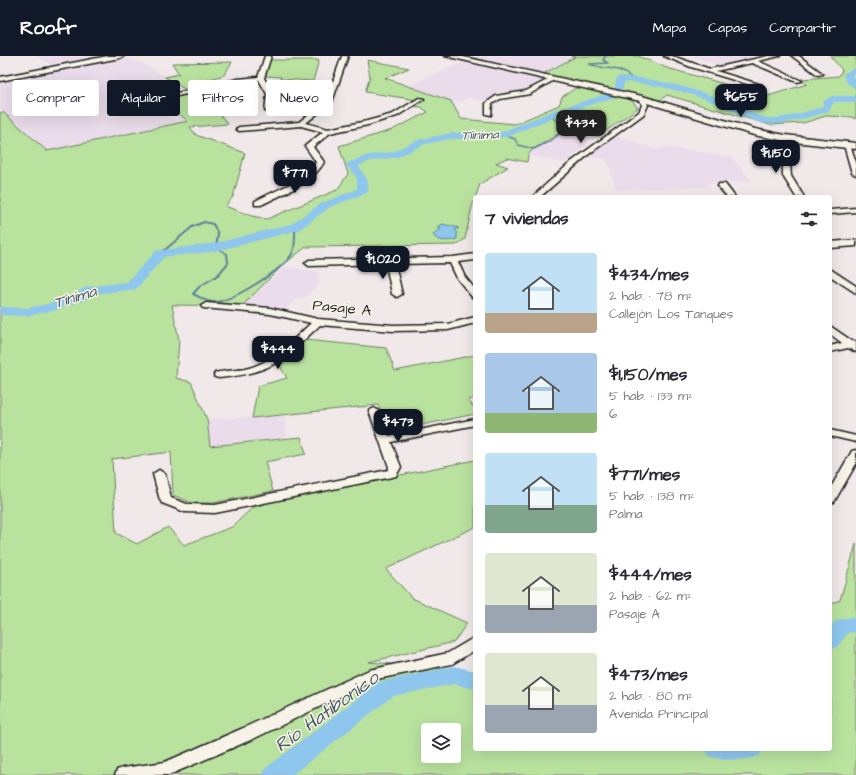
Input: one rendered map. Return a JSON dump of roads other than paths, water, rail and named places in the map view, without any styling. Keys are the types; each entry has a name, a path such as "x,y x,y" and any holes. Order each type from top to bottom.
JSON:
{"main road":[{"path":"0,78 120,56"},
{"path":"449,56 642,98 754,132 785,138 851,146"}],"street":[{"path":"266,87 261,78 268,56"},
{"path":"301,124 329,102 345,56"},
{"path":"667,56 760,86"},
{"path":"710,71 777,56"},
{"path":"795,56 820,74"},
{"path":"752,61 799,81"},
{"path":"180,93 238,81 261,78"},
{"path":"489,114 489,103 498,97 528,93 553,79"},
{"path":"538,195 559,174 591,148 642,113 645,106 642,98"},
{"path":"258,203 306,177 318,167 320,162 309,146 328,131 384,119 404,110 421,99"},
{"path":"239,130 301,124 328,131"},
{"path":"785,138 786,178 790,186 798,195"},
{"path":"851,146 856,173"},
{"path":"722,186 729,195"},
{"path":"832,212 856,210"},
{"path":"832,245 856,243"},
{"path":"309,263 453,260 473,257"},
{"path":"453,260 461,278 473,293"},
{"path":"390,262 397,294"},
{"path":"832,273 856,290"},
{"name":"Pasaje A","path":"206,306 270,311 318,322 393,328 448,327 473,321"},
{"path":"219,375 251,371 271,362 287,351 318,322"},
{"path":"832,330 854,346"},
{"path":"832,349 854,346"},
{"path":"159,474 166,500 185,508 215,509 392,473 395,467 374,411"},
{"path":"385,440 473,422"},
{"path":"832,433 856,439"},
{"path":"832,496 856,454"},
{"path":"123,775 166,769 247,734 374,674 452,658 473,644"}],"water":[{"path":"443,224 459,228 455,230 457,232 457,239 443,241 435,237 433,234 441,229 437,227"}],"waterway":[{"path":"606,56 603,60 608,63 589,64 616,69 632,78"},
{"name":"Tíinima","path":"856,70 847,74 849,80 856,86"},
{"name":"Tíinima","path":"0,311 27,312 51,307 80,297 91,290 131,286 160,254 216,247 295,227 326,205 363,191 362,178 351,165 369,158 394,155 422,142 451,136 487,134 503,135 558,112 613,95 619,87 620,79 642,80 717,100 739,111 768,121 798,117 826,109 827,103 832,99 856,99"},
{"path":"503,135 515,139 518,145 534,149 552,140 563,131 563,125 553,118 553,115"},
{"name":"Tíinima","path":"160,254 192,227 204,222 213,224 218,234 216,247 227,254 228,263 217,276 200,286 193,294 210,302 221,301 256,284 279,268 292,254 295,241 295,227"},
{"name":"Río Hatibonico","path":"832,638 841,627 856,624"},
{"name":"Río Hatibonico","path":"274,775 387,688 454,675 473,680"}],"water label":[{"name":"Tínima","path":"75,297"}]}
